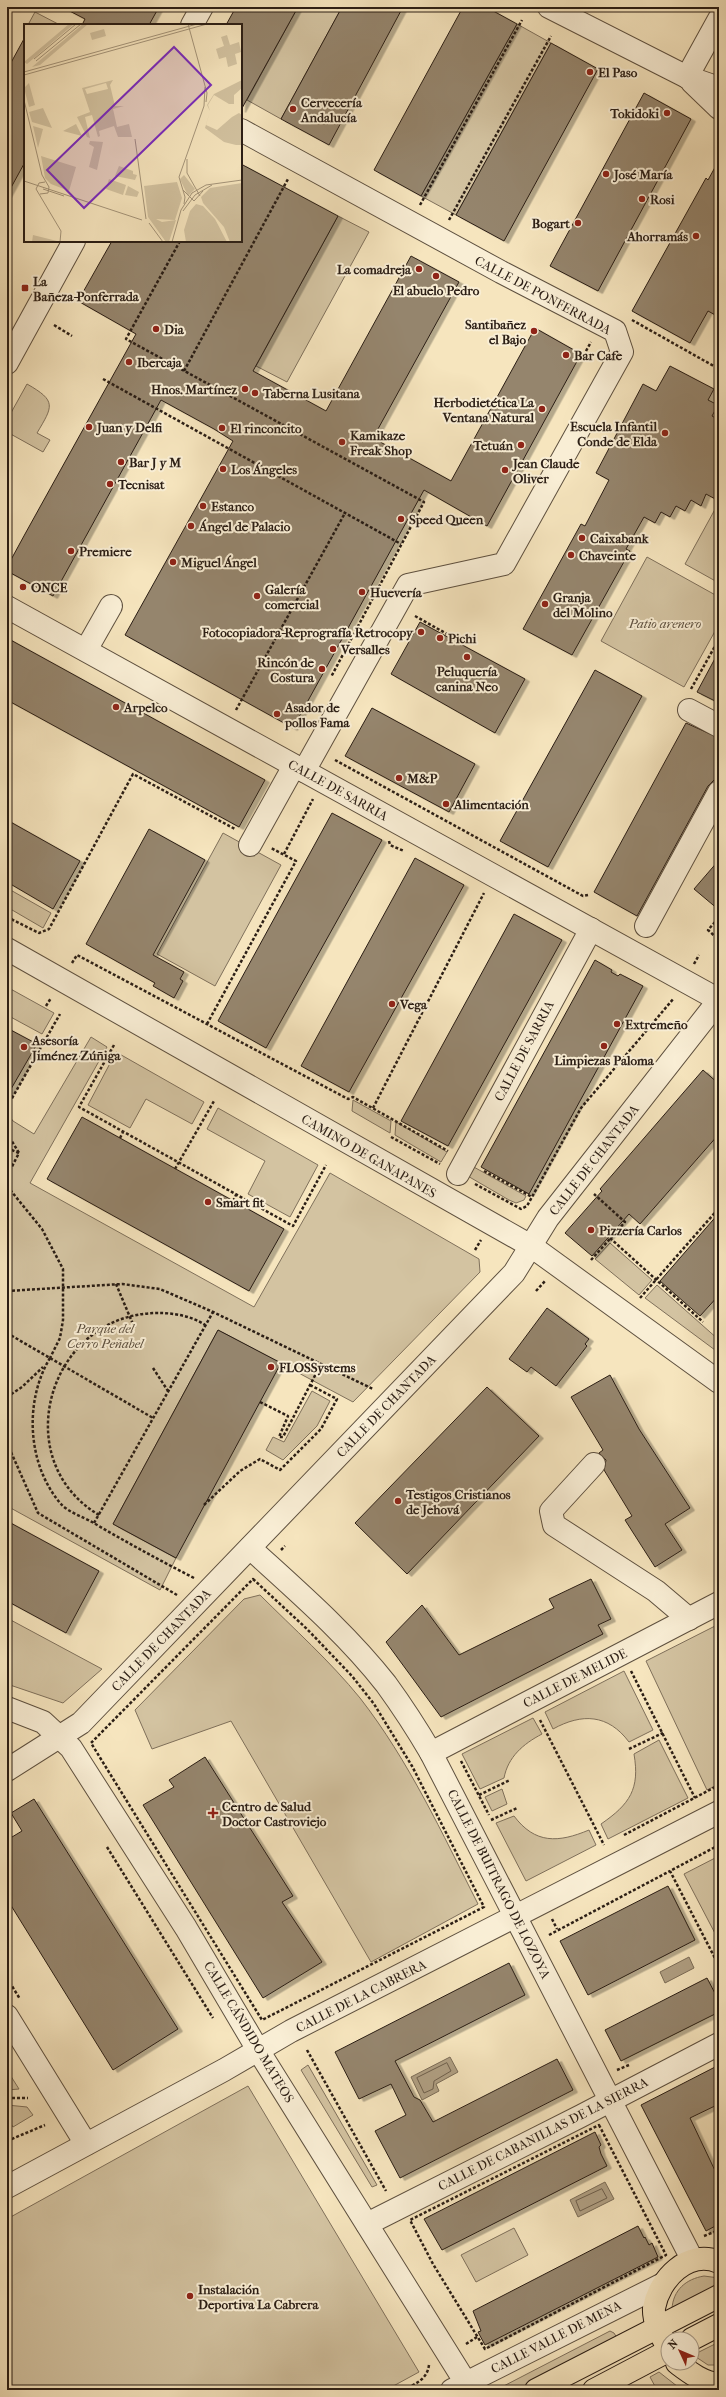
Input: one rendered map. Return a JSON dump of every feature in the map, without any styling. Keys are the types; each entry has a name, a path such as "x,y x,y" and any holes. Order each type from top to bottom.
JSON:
{"main road":[{"path":"660,2332 654,2309 661,2285 669,2276 710,2259"},
{"path":"536,2390 719,2296"},
{"path":"700,2335 719,2325"},
{"path":"594,2390 660,2354"},
{"path":"688,2371 713,2384 719,2384"}],"street":[{"path":"193,24 202,7"},
{"path":"549,7 687,77 719,88"},
{"path":"687,77 719,19"},
{"path":"687,77 719,108"},
{"name":"CALLE DE PONFERRADA","path":"242,131 501,272 615,331 622,352 504,564 408,585 311,784 252,842"},
{"path":"7,363 73,242"},
{"path":"86,650 112,606"},
{"name":"CALLE DE SARRIA","path":"7,607 227,728 311,784 590,929 719,1000"},
{"path":"690,699 719,726"},
{"path":"646,926 719,792"},
{"name":"CALLE DE SARRIA","path":"461,1167 590,929"},
{"name":"CAMINO DE GANAPANES","path":"7,949 531,1246 719,1382"},
{"name":"CALLE DE CHANTADA","path":"7,1770 81,1723 514,1272 548,1218 719,1000"},
{"path":"594,1464 551,1511 554,1525 656,1591 689,1619"},
{"name":"CALLE DE BUITRAGO DE LOZOYA","path":"250,1548 304,1597 364,1658 397,1700 431,1753 611,2100 710,2259"},
{"name":"CALLE DE MELIDE","path":"431,1753 719,1603"},
{"name":"CALLE CÁNDIDO MATEOS","path":"7,1708 43,1722 61,1737 71,1748 186,1928 258,2050 367,2224 459,2386"},
{"name":"CALLE DE LA CABRERA","path":"7,2187 290,2031 516,1917 719,1812"},
{"path":"15,2010 86,2144"},
{"name":"CALLE DE CABANILLAS DE LA SIERRA","path":"367,2224 719,2044"},
{"name":"CALLE VALLE DE MENA","path":"459,2386 661,2285"}],"path":[{"path":"420,205 522,20"},
{"path":"449,221 551,36"},
{"path":"184,371 298,161"},
{"path":"179,242 126,339 424,502 327,684"},
{"path":"629,318 719,369"},
{"path":"54,325 72,336"},
{"path":"103,379 401,544"},
{"path":"227,728 345,513"},
{"path":"690,699 719,639"},
{"path":"284,854 311,784 325,755"},
{"name":"CALLE DE SARRIA","path":"325,755 582,896 588,895"},
{"path":"7,916 39,933 49,929 133,774 252,842 284,854 296,861 207,1024"},
{"name":"CALLE DE SARRIA","path":"388,835 390,845 405,852"},
{"path":"373,1108 485,890"},
{"path":"715,922 708,930 719,940"},
{"path":"76,955 348,1099 353,1097 373,1108 461,1167 532,1197"},
{"path":"527,1206 581,1108 677,995"},
{"path":"7,1107 60,1014"},
{"path":"114,1044 79,1107 293,1226 326,1165"},
{"path":"175,1169 214,1101"},
{"path":"120,1138 123,1132"},
{"path":"7,1133 20,1153"},
{"path":"7,1148 20,1153"},
{"path":"7,1176 20,1153"},
{"path":"7,1186 27,1209 45,1235 63,1269 64,1287 60,1338 41,1376 33,1409 33,1436 36,1455 48,1484 62,1505 195,1578"},
{"path":"591,1260 625,1222 592,1192"},
{"path":"233,1201 236,1195"},
{"path":"640,1298 719,1208"},
{"path":"610,1238 703,1322"},
{"path":"116,1284 129,1318 135,1329"},
{"path":"7,1291 116,1284 140,1285 160,1289 213,1312 373,1389"},
{"path":"94,1523 213,1312"},
{"path":"99,1515 83,1506 73,1495 62,1480 51,1451 48,1435 48,1411 53,1388 63,1366 74,1352 97,1332 111,1323 137,1315 165,1313 186,1316 205,1325"},
{"path":"7,1333 153,1418"},
{"path":"7,1397 38,1374 50,1358"},
{"path":"260,1402 288,1416 279,1437 283,1437 321,1364"},
{"path":"154,1368 168,1391"},
{"path":"204,1505 240,1471 260,1459 280,1470 321,1429 337,1399 310,1385"},
{"path":"7,1443 38,1513 180,1596"},
{"path":"253,1579 307,1629 352,1676 374,1704 412,1766 484,1907 262,2020 101,1762 91,1743 253,1579"},
{"path":"628,1665 664,1733 695,1798"},
{"path":"538,1718 604,1845"},
{"path":"629,1749 664,1733"},
{"path":"461,1760 494,1827"},
{"path":"479,1795 510,1780"},
{"path":"618,1838 719,1785"},
{"path":"491,1820 517,1808"},
{"path":"104,1842 215,2021"},
{"path":"598,1849 611,1842"},
{"path":"552,1942 548,1935 558,1929 719,1845"},
{"path":"670,1871 719,1966"},
{"path":"7,1978 15,2010"},
{"path":"307,2050 385,2190"},
{"path":"616,2066 618,2071 636,2062"},
{"path":"7,2098 28,2098"},
{"path":"7,2141 45,2125"},
{"path":"599,2125 666,2255 485,2349 433,2264 410,2220 599,2125"},
{"path":"701,2236 707,2236 719,2230"},
{"path":"402,2390 422,2380 427,2375 430,2365 427,2359"}],"green space":[{"path":"298,7 342,7 281,119 247,100"},
{"path":"35,12 58,24 32,24 29,23"},
{"path":"517,24 551,43 456,215 421,196"},
{"path":"338,216 369,232 287,382 256,366"},
{"path":"27,384 37,390 48,400 49,410 37,433 50,440 43,452 7,432 7,420"},
{"name":"Patio arenero","path":"719,502 719,583 685,564"},
{"name":"Patio arenero","path":"647,557 719,597 719,624 684,687 601,641"},
{"path":"223,833 281,865 215,986 157,954"},
{"path":"7,888 51,913 43,928 7,907"},
{"path":"7,987 54,1013 42,1034 7,1015"},
{"name":"Parque del Cerro Peñabel","path":"91,1037 107,1047 30,1183 254,1307 330,1173 479,1259 480,1272 353,1402 218,1330 113,1524 176,1558 160,1590 7,1506 7,1113 13,1121 34,1134"},
{"path":"116,1052 204,1102 192,1124 146,1099 130,1128 88,1105"},
{"path":"353,1100 391,1121 390,1133 352,1111"},
{"path":"218,1108 318,1165 290,1217 248,1194 265,1161 207,1129"},
{"path":"396,1122 447,1152 441,1162 395,1135"},
{"path":"472,1166 526,1196 524,1200 516,1203 509,1200 466,1175"},
{"path":"610,1243 652,1280 639,1295 595,1259"},
{"path":"657,1285 719,1340 719,1353 645,1298"},
{"path":"312,1391 330,1401 317,1426 283,1460 266,1450 273,1437 284,1442"},
{"path":"260,1595 312,1645 360,1698 378,1722 424,1798 478,1904 371,1962 231,1721 152,1749 135,1710 244,1599"},
{"path":"7,1618 102,1669 63,1703 7,1684"},
{"path":"719,1624 719,1784 707,1790 646,1661"},
{"path":"624,1671 653,1730 629,1742 612,1726 603,1721 594,1719 574,1720 553,1729 545,1712"},
{"path":"533,1718 542,1734 517,1752 506,1770 504,1778 480,1789 462,1754"},
{"path":"659,1740 688,1798 608,1839 601,1824 619,1810 631,1795 635,1777 634,1754"},
{"path":"502,1789 507,1804 492,1811 485,1797"},
{"path":"514,1816 530,1832 548,1838 557,1839 589,1830 596,1845 526,1881 496,1823"},
{"path":"719,1856 719,1941 684,1874"},
{"path":"308,2065 377,2185 372,2187 301,2070"},
{"path":"7,2070 19,2089 7,2090"},
{"name":"Instalación Deportiva La Cabrera","path":"248,2086 419,2372 386,2390 7,2390 7,2219"},
{"path":"7,2105 27,2107 33,2115 13,2127 7,2118"},
{"path":"514,2228 528,2255 476,2282 461,2255"},
{"path":"704,2276 719,2278 719,2284 672,2309 675,2296 682,2286 692,2280"},
{"path":"610,2331 614,2333 617,2338 517,2390 496,2390"},
{"path":"719,2342 719,2365 708,2365 700,2360 700,2352"},
{"path":"659,2372 682,2390 657,2390 650,2377"}],"water":[{"path":"689,1957 694,1968 665,1983 660,1972"},
{"path":"450,2057 458,2072 436,2084 439,2091 422,2100 411,2077"},
{"path":"605,2182 614,2199 578,2217 570,2200"}],"building":[{"path":"62,7 159,7 150,24 82,24 85,19"},
{"path":"236,7 298,7 242,108 242,24 227,24"},
{"path":"342,7 403,7 329,145 281,119"},
{"path":"463,7 486,7 517,24 421,196 374,170"},
{"path":"24,39 24,164 7,195 7,70"},
{"path":"551,43 598,69 504,241 456,215"},
{"path":"644,93 691,119 598,291 550,266"},
{"name":"Ahorramás","path":"719,160 719,317 708,311 690,343 632,311 706,178 708,180"},
{"path":"242,165 338,216 253,371 326,411 411,256 459,282 373,438 451,481 535,328 581,354 487,526 424,490 293,728 125,635 233,441 214,429 161,400 53,596 7,571 7,567 136,334 78,301 111,242 242,242"},
{"name":"Escuela Infantil Conde de Elda","path":"670,366 714,389 708,400 718,405 712,416 719,420 719,501 706,494 701,506 691,500 685,511 676,506 670,517 661,512 655,523 644,517 626,549 630,551 572,655 523,629 581,524 585,526 609,480 596,473 643,384 656,391"},
{"path":"420,622 525,679 495,733 391,674"},
{"path":"7,638 265,780 239,827 7,700"},
{"path":"719,651 719,703 697,692"},
{"path":"595,670 642,696 548,867 500,841"},
{"path":"372,708 475,764 449,812 345,756"},
{"path":"686,723 719,738 719,775 708,786 637,916 594,892"},
{"path":"332,813 382,840 266,1048 218,1021"},
{"path":"7,820 80,861 53,909 7,882"},
{"path":"149,829 205,860 153,955 184,972 180,979 183,981 174,998 153,986 155,983 86,944"},
{"path":"415,858 464,885 349,1092 301,1066"},
{"path":"719,860 719,910 694,889"},
{"path":"514,914 562,940 448,1146 401,1121"},
{"path":"595,960 612,970 611,972 618,976 620,974 643,986 529,1194 481,1167"},
{"path":"7,1028 37,1044 7,1096"},
{"path":"703,1070 719,1084 719,1134 640,1224 629,1214 592,1256 565,1233 602,1191 600,1189"},
{"path":"82,1117 284,1229 249,1291 47,1179"},
{"path":"719,1213 719,1295 700,1316 660,1281"},
{"path":"547,1308 589,1339 585,1344 587,1346 556,1386 531,1367 527,1372 509,1359"},
{"path":"218,1330 281,1363 176,1558 113,1524"},
{"path":"610,1375 639,1429 690,1508 665,1524 682,1550 655,1567 625,1520 632,1516 604,1470 606,1460 599,1453 603,1450 571,1397"},
{"path":"487,1387 539,1436 407,1574 355,1523"},
{"path":"7,1521 99,1571 66,1633 7,1601"},
{"path":"591,1579 611,1619 598,1625 603,1634 441,1717 386,1642 422,1605 459,1655 554,1608 549,1599"},
{"path":"205,1757 293,1896 282,1902 322,1962 263,1998 143,1805 174,1787 169,1780"},
{"path":"34,1799 178,2029 113,2070 7,1899 7,1840 22,1831 11,1813"},
{"path":"668,1886 695,1940 588,1995 560,1941"},
{"path":"509,1963 525,1995 395,2061 414,2097 420,2100 433,2122 557,2059 573,2090 400,2178 375,2131 406,2115 391,2084 359,2099 335,2052"},
{"path":"707,1978 719,2001 719,2012 621,2061 605,2030"},
{"path":"719,2065 719,2104 690,2118 719,2179 719,2224 706,2231 641,2105"},
{"path":"595,2132 601,2145 599,2147 601,2154 607,2166 442,2250 424,2219"},
{"path":"638,2226 649,2245 652,2243 658,2257 485,2345 478,2332 481,2331 473,2311"}],"place":[{"name":"El Paso","path":"590,72"},
{"name":"Cervecería Andalucía","path":"293,109"},
{"name":"Tokidoki","path":"667,113"},
{"name":"José María","path":"606,174"},
{"name":"Rosi","path":"642,199"},
{"name":"Bogart","path":"578,223"},
{"name":"Ahorramás","path":"696,236"},
{"name":"La comadreja","path":"419,269"},
{"name":"El abuelo Pedro","path":"436,276"},
{"name":"La Bañeza-Ponferrada","path":"25,288"},
{"name":"Dia","path":"156,329"},
{"name":"Santibañez el Bajo","path":"534,331"},
{"name":"Bar Cafe","path":"566,355"},
{"name":"Ibercaja","path":"129,362"},
{"name":"Hnos. Martínez","path":"245,389"},
{"name":"Taberna Lusitana","path":"255,393"},
{"name":"Herbodietética La Ventana Natural","path":"542,409"},
{"name":"Juan y Delfi","path":"89,427"},
{"name":"El rinconcito","path":"222,428"},
{"name":"Escuela Infantil Conde de Elda","path":"665,433"},
{"name":"Kamikaze Freak Shop","path":"342,442"},
{"name":"Tetuán","path":"521,445"},
{"name":"Bar J y M","path":"121,462"},
{"name":"Los Ángeles","path":"223,469"},
{"name":"Jean Claude Oliver","path":"505,470"},
{"name":"Tecnisat","path":"110,484"},
{"name":"Estanco","path":"203,506"},
{"name":"Speed Queen","path":"401,519"},
{"name":"Ángel de Palacio","path":"191,526"},
{"name":"Caixabank","path":"582,538"},
{"name":"Premiere","path":"71,551"},
{"name":"Chaveinte","path":"571,555"},
{"name":"Miguel Ángel","path":"173,562"},
{"name":"ONCE","path":"23,587"},
{"name":"Huevería","path":"362,592"},
{"name":"Galería comercial","path":"257,596"},
{"name":"Granja del Molino","path":"545,604"},
{"name":"Fotocopiadora-Reprografía Retrocopy","path":"421,632"},
{"name":"Pichi","path":"440,638"},
{"name":"Versalles","path":"333,649"},
{"name":"Peluquería canina Neo","path":"467,657"},
{"name":"Rincón de Costura","path":"322,669"},
{"name":"Arpelco","path":"116,707"},
{"name":"Asador de pollos Fama","path":"277,714"},
{"name":"M&P","path":"399,778"},
{"name":"Alimentación","path":"446,804"},
{"name":"Vega","path":"392,1004"},
{"name":"Extremeño","path":"617,1024"},
{"name":"Limpiezas Paloma","path":"604,1046"},
{"name":"Asesoría Jiménez Zúñiga","path":"24,1047"},
{"name":"Smart fit","path":"208,1202"},
{"name":"Pizzería Carlos","path":"591,1230"},
{"name":"FLOSSystems","path":"271,1367"},
{"name":"Testigos Cristianos de Jehová","path":"398,1501"},
{"name":"Centro de Salud Doctor Castroviejo","path":"213,1813"},
{"name":"Instalación Deportiva La Cabrera","path":"190,2296"}]}
